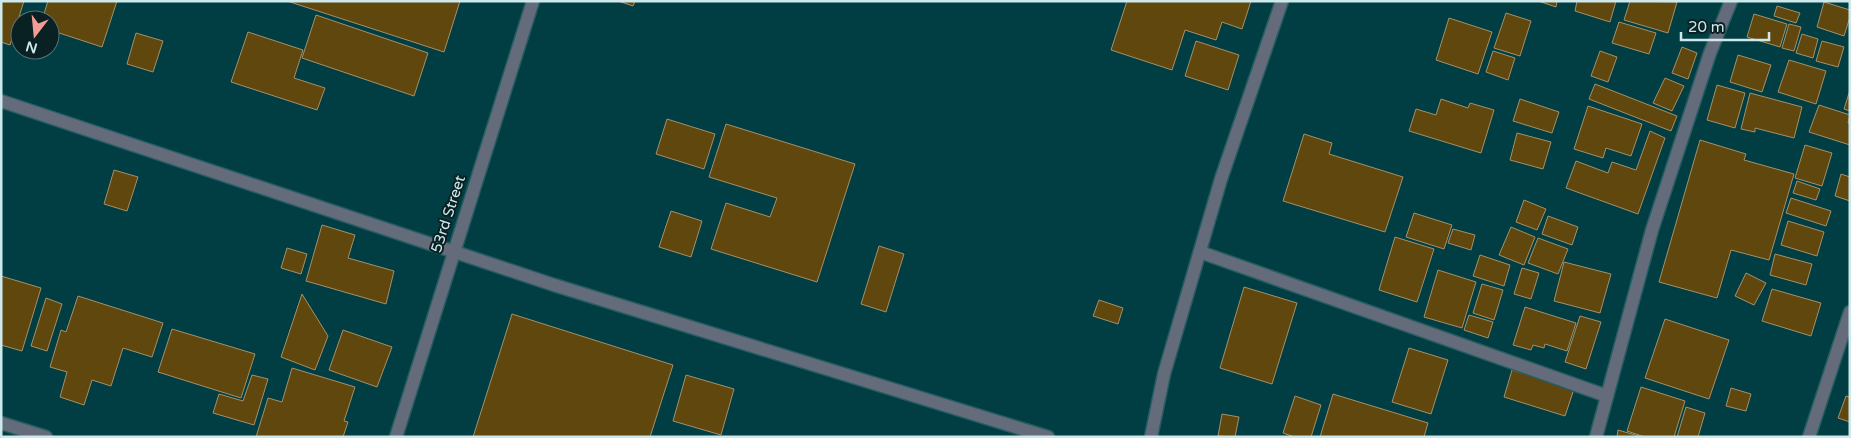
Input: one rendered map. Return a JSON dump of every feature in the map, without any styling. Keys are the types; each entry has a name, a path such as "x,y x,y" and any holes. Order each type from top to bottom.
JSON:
{"street":[{"name":"53rd Street","path":"396,437 533,1"},
{"path":"1151,437 1164,374 1221,179 1282,1"},
{"path":"1596,437 1636,282 1652,230 1710,53 1731,1"},
{"path":"1,100 563,288 1048,437"},
{"path":"1200,252 1607,396"},
{"path":"1809,437 1850,312"},
{"path":"1,422 46,437"}],"building":[{"path":"1,1 24,1 21,10 10,10 10,45 1,42"},
{"path":"48,1 117,1 102,47 60,33 60,10 45,10"},
{"path":"287,1 460,1 444,52"},
{"path":"618,1 635,1 633,6"},
{"path":"1127,1 1251,1 1242,29 1222,22 1216,40 1185,30 1172,70 1111,50"},
{"path":"1538,1 1557,1 1556,7"},
{"path":"1577,1 1616,1 1610,22 1575,11"},
{"path":"1630,1 1677,2 1668,33 1624,20"},
{"path":"1824,2 1850,10 1850,17 1844,36 1817,27"},
{"path":"1777,6 1800,13 1796,23 1774,16"},
{"path":"1506,13 1531,21 1520,56 1494,48"},
{"path":"1754,14 1787,24 1780,47 1747,37"},
{"path":"316,15 428,53 414,96 302,58"},
{"path":"1449,18 1492,32 1478,74 1436,60"},
{"path":"1619,22 1656,33 1649,54 1612,43"},
{"path":"1789,24 1801,27 1794,51 1782,48"},
{"path":"248,32 303,50 294,78 325,88 317,110 231,82"},
{"path":"136,33 163,41 153,72 127,64"},
{"path":"1802,34 1818,39 1813,58 1796,53"},
{"path":"1196,41 1239,55 1228,90 1185,76"},
{"path":"1822,41 1844,47 1838,67 1816,61"},
{"path":"1682,47 1697,53 1688,79 1672,73"},
{"path":"1493,51 1515,58 1508,80 1486,72"},
{"path":"1600,51 1617,57 1608,82 1591,76"},
{"path":"1738,55 1771,65 1762,92 1730,82"},
{"path":"1789,60 1826,71 1816,104 1778,92"},
{"path":"1665,78 1684,86 1672,111 1653,103"},
{"path":"1595,84 1677,116 1671,131 1589,99"},
{"path":"1717,85 1745,93 1735,128 1707,120"},
{"path":"1850,90 1850,111 1844,109"},
{"path":"1750,93 1802,107 1794,138 1755,128 1755,132 1741,129"},
{"path":"1441,99 1468,108 1470,103 1494,110 1481,153 1409,131 1416,109 1436,115"},
{"path":"1520,99 1559,112 1552,133 1513,121"},
{"path":"1819,105 1850,115 1848,123 1850,124 1850,145 1809,132"},
{"path":"1588,106 1642,124 1631,156 1606,148 1603,158 1574,149"},
{"path":"667,119 715,134 704,169 656,154"},
{"path":"726,124 855,164 817,282 711,249 726,203 770,217 777,198 709,177"},
{"path":"1650,131 1665,138 1638,214 1566,188 1576,161 1608,173 1612,162 1636,170"},
{"path":"1517,133 1551,142 1543,169 1510,160"},
{"path":"1304,134 1332,143 1329,154 1403,177 1385,232 1283,201"},
{"path":"1700,140 1746,154 1744,160 1794,174 1769,260 1731,250 1717,298 1659,282"},
{"path":"1805,145 1832,153 1822,186 1795,178"},
{"path":"114,170 138,177 127,211 104,204"},
{"path":"1841,174 1850,177 1850,201 1835,196"},
{"path":"1797,181 1820,189 1816,200 1793,193"},
{"path":"1791,198 1831,211 1826,226 1786,213"},
{"path":"1524,200 1546,209 1537,230 1516,222"},
{"path":"671,211 702,221 691,257 659,247"},
{"path":"1414,213 1452,225 1444,249 1406,237"},
{"path":"1548,216 1578,227 1572,245 1542,234"},
{"path":"1788,221 1824,232 1817,256 1781,245"},
{"path":"322,225 355,235 348,258 394,271 386,304 306,281"},
{"path":"1511,227 1535,237 1524,265 1499,255"},
{"path":"1453,229 1475,235 1471,250 1448,243"},
{"path":"1395,237 1434,249 1417,302 1379,290"},
{"path":"1538,238 1568,249 1558,274 1528,263"},
{"path":"879,246 904,254 886,312 861,304"},
{"path":"287,248 307,254 301,274 281,268"},
{"path":"1775,254 1812,264 1806,285 1770,275"},
{"path":"1480,255 1510,265 1504,286 1473,276"},
{"path":"1564,262 1611,274 1600,313 1554,301"},
{"path":"1522,268 1539,273 1531,299 1514,294"},
{"path":"1438,270 1476,282 1462,328 1424,317"},
{"path":"1746,273 1766,283 1754,305 1735,296"},
{"path":"1,276 41,288 22,351 1,345"},
{"path":"1482,284 1503,290 1494,320 1473,313"},
{"path":"1244,287 1297,303 1272,384 1220,368"},
{"path":"1772,289 1821,303 1811,336 1762,321"},
{"path":"302,294 328,336 315,370 281,357"},
{"path":"78,296 163,323 152,357 123,348 111,386 92,380 84,405 60,397 67,372 50,367 61,330 66,332"},
{"path":"46,298 62,304 47,351 31,346"},
{"path":"1099,300 1123,308 1118,324 1093,316"},
{"path":"1525,307 1576,323 1567,351 1545,344 1544,348 1533,345 1531,350 1513,345"},
{"path":"512,314 673,365 650,437 473,437"},
{"path":"1469,315 1493,322 1488,338 1464,330"},
{"path":"1580,316 1601,322 1586,369 1565,362"},
{"path":"1665,319 1729,340 1709,399 1645,378"},
{"path":"172,329 255,354 241,398 158,372"},
{"path":"343,330 392,347 377,387 329,370"},
{"path":"1409,348 1448,360 1431,414 1392,402"},
{"path":"292,368 355,387 344,421 348,422 343,437 256,437 268,398 282,402"},
{"path":"1512,370 1574,389 1565,416 1504,397"},
{"path":"252,375 268,379 254,425 213,413 219,394 243,401"},
{"path":"686,375 734,389 721,435 673,421"},
{"path":"1641,387 1685,401 1674,437 1645,437 1627,431"},
{"path":"1731,388 1751,394 1746,411 1726,406"},
{"path":"1333,394 1428,423 1424,437 1320,437"},
{"path":"1295,396 1321,405 1311,437 1295,437 1283,433"},
{"path":"1846,396 1850,397 1850,422 1838,418"},
{"path":"1686,407 1705,413 1698,437 1677,437"},
{"path":"1222,414 1239,417 1235,437 1218,436"},
{"path":"1618,430 1642,437 1617,437"}]}
